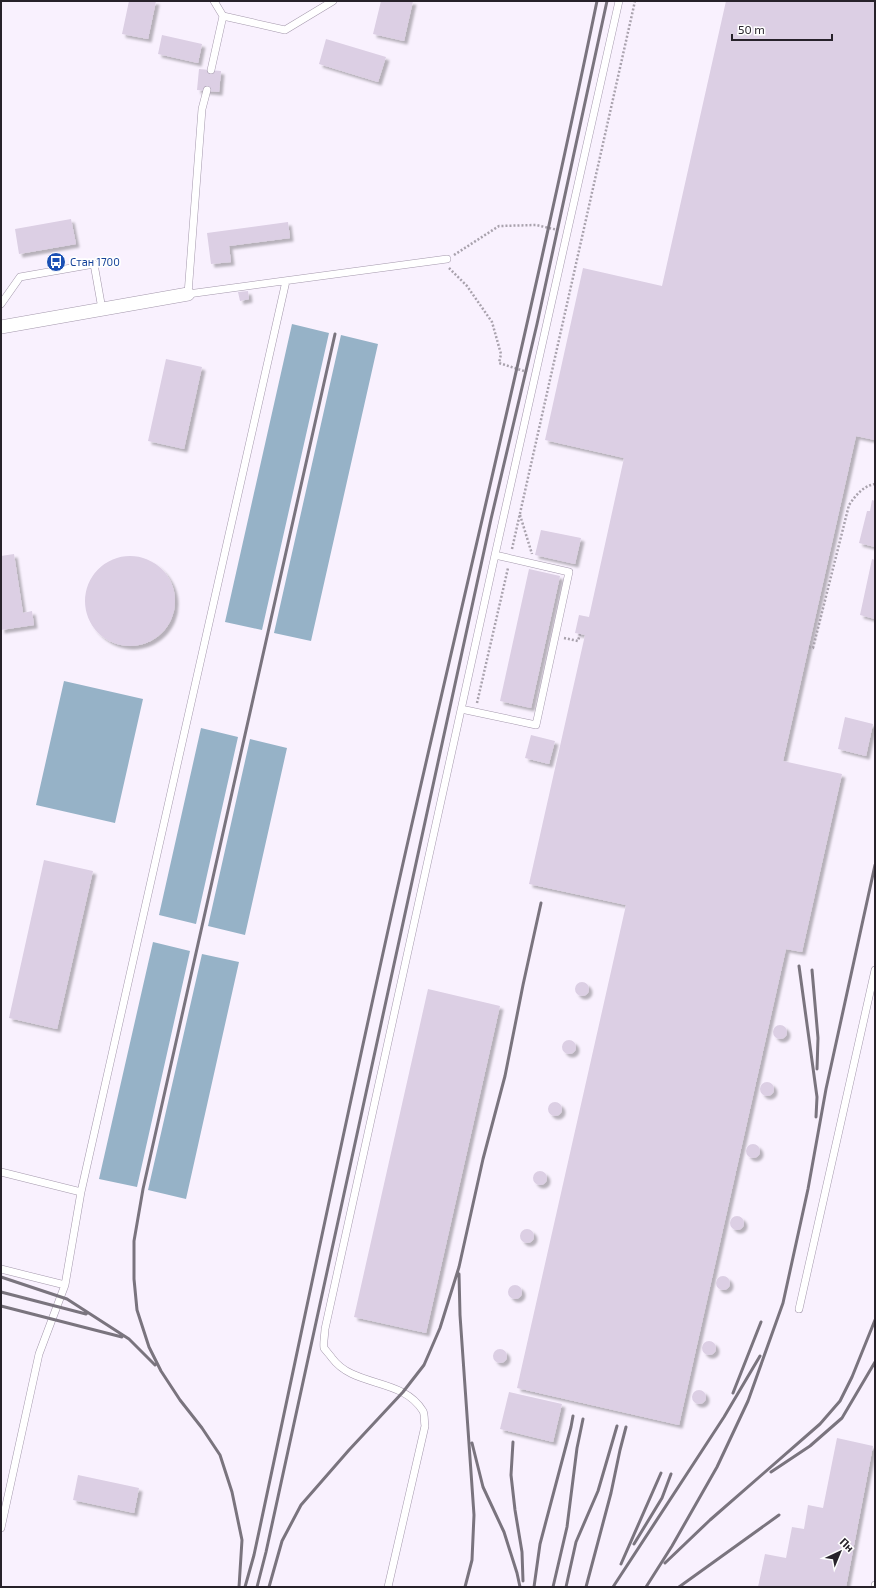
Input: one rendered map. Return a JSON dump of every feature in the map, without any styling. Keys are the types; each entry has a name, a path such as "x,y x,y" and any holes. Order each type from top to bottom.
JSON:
{"street":[{"path":"1,327 188,294"}],"lane":[{"path":"211,70 223,16 214,1"},
{"path":"223,16 285,30 333,1"},
{"path":"388,1587 425,1426 424,1412 403,1392 388,1385 350,1374 336,1363 324,1348 325,1329 461,708 619,1"},
{"path":"207,90 202,109 188,294 448,259"},
{"path":"1,304 20,276 94,264 102,309"},
{"path":"1,1528 39,1354 65,1285 81,1192 286,281"},
{"path":"461,708 536,725 569,572 495,555"},
{"path":"799,1309 875,970"},
{"path":"1,1172 81,1192"},
{"path":"1,1269 65,1285"}],"path":[{"path":"475,712 635,1"},
{"path":"448,259 499,226 536,225"},
{"path":"449,268 467,286 492,322 501,354 499,363 535,375"},
{"path":"809,647 813,648 849,505 858,493 869,485 875,484"},
{"path":"520,514 536,564"},
{"path":"555,636 578,641 580,634"}],"water":[{"path":"292,324 329,333 262,630 225,622"},
{"path":"341,335 378,344 311,641 274,633"},
{"path":"64,681 143,699 115,823 36,805"},
{"path":"201,728 238,737 196,924 159,915"},
{"path":"250,739 287,748 245,935 208,926"},
{"path":"153,942 190,951 137,1187 99,1179"},
{"path":"202,954 239,962 186,1199 148,1190"}],"building":[{"path":"129,1 156,1 148,39 122,34"},
{"path":"381,1 413,1 404,41 373,34"},
{"path":"726,1 875,1 875,440 856,436 783,761 842,774 802,952 786,949 679,1425 517,1388 626,905 529,884 585,635 575,633 579,615 589,617 624,458 545,440 583,268 662,286"},
{"path":"162,35 202,44 198,63 158,54"},
{"path":"326,39 386,57 378,82 319,64"},
{"path":"199,69 221,71 219,92 197,90"},
{"path":"71,219 76,244 19,254 15,229"},
{"path":"288,222 290,238 229,246 231,262 211,264 207,233"},
{"path":"248,291 249,299 240,301 238,292"},
{"path":"166,359 202,367 184,449 148,441"},
{"path":"872,500 875,501 875,547 859,543 867,511 870,511"},
{"path":"541,530 581,538 575,564 535,555"},
{"path":"14,554 23,613 32,611 34,625 1,630 1,556"},
{"path":"121,556 139,556 155,563 168,576 175,592 175,610 168,626 155,639 139,646 121,646 105,639 92,626 85,610 85,592 92,576 105,563"},
{"path":"872,559 875,560 875,619 860,615"},
{"path":"529,569 560,576 531,708 500,701"},
{"path":"845,717 873,724 866,756 838,749"},
{"path":"531,735 555,741 549,764 525,758"},
{"path":"44,860 93,871 57,1029 9,1018"},
{"path":"582,982 587,984 589,989 587,994 582,996 577,994 575,989 577,984"},
{"path":"428,989 500,1006 426,1333 354,1317"},
{"path":"780,1025 785,1027 787,1032 785,1037 780,1039 775,1037 773,1032 775,1027"},
{"path":"569,1040 574,1042 576,1047 574,1052 569,1054 564,1052 562,1047 564,1042"},
{"path":"767,1082 772,1084 774,1089 772,1094 767,1096 762,1094 760,1089 762,1084"},
{"path":"555,1102 560,1104 562,1109 560,1114 555,1116 550,1114 548,1109 550,1104"},
{"path":"753,1144 758,1146 760,1151 758,1156 753,1158 748,1156 746,1151 748,1146"},
{"path":"540,1171 545,1173 547,1178 545,1183 540,1185 535,1183 533,1178 535,1173"},
{"path":"737,1216 742,1218 744,1223 742,1228 737,1230 732,1228 730,1223 732,1218"},
{"path":"527,1229 532,1231 534,1236 532,1241 527,1243 522,1241 520,1236 522,1231"},
{"path":"723,1276 728,1278 730,1283 728,1288 723,1290 718,1288 716,1283 718,1278"},
{"path":"515,1285 520,1287 522,1292 520,1297 515,1299 510,1297 508,1292 510,1287"},
{"path":"709,1341 714,1343 716,1348 714,1353 709,1355 704,1353 702,1348 704,1343"},
{"path":"500,1349 505,1351 507,1356 505,1361 500,1363 495,1361 493,1356 495,1351"},
{"path":"699,1390 704,1392 706,1397 704,1402 699,1404 694,1402 692,1397 694,1392"},
{"path":"509,1392 562,1404 553,1442 500,1429"},
{"path":"837,1438 873,1446 846,1587 758,1587 765,1554 786,1558 792,1527 804,1529 808,1505 823,1508"},
{"path":"78,1475 139,1488 134,1513 73,1500"}],"railway":[{"path":"245,1587 254,1555 391,918 530,312 597,1"},
{"path":"257,1587 266,1552 491,519 537,324 607,1"},
{"path":"239,1587 242,1540 232,1492 220,1455 202,1428 180,1400 161,1371 149,1347 137,1310 134,1279 134,1241 143,1189 335,334"},
{"path":"646,1587 672,1546 717,1467 748,1401 783,1303 808,1189 826,1089 875,865"},
{"path":"269,1587 282,1541 301,1505 349,1450 403,1392 424,1365 440,1328 459,1267 483,1159 505,1076 541,903"},
{"path":"799,966 817,1097 816,1117"},
{"path":"812,970 818,1038 817,1069"},
{"path":"459,1274 460,1315 474,1515 472,1560 465,1587"},
{"path":"1,1277 67,1299 129,1339 155,1365"},
{"path":"1,1292 86,1314"},
{"path":"1,1306 122,1337"},
{"path":"665,1563 710,1520 820,1424 840,1401 852,1377 875,1320"},
{"path":"733,1393 761,1322"},
{"path":"613,1587 724,1417 760,1356"},
{"path":"771,1472 810,1446 842,1418 875,1362"},
{"path":"534,1587 540,1544 573,1416"},
{"path":"553,1587 567,1527 577,1448 583,1419"},
{"path":"566,1587 576,1542 598,1491 617,1426"},
{"path":"586,1587 611,1493 626,1427"},
{"path":"513,1442 511,1475 522,1552 523,1581"},
{"path":"472,1443 483,1487 504,1532 520,1587"},
{"path":"621,1564 661,1473"},
{"path":"634,1544 662,1498 671,1474"},
{"path":"679,1587 779,1515"}],"place":[{"name":"Стан 1700","path":"56,262"}]}
